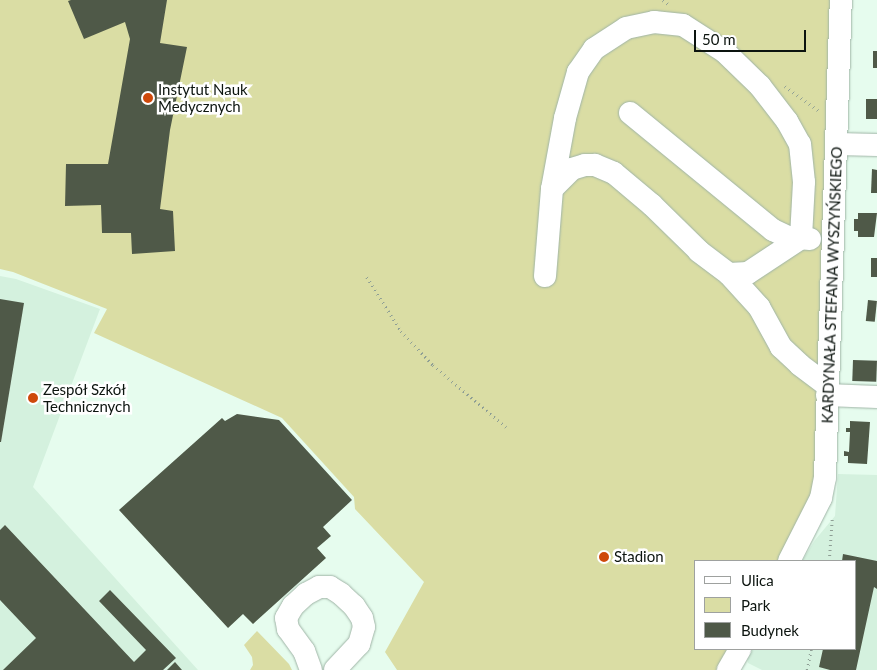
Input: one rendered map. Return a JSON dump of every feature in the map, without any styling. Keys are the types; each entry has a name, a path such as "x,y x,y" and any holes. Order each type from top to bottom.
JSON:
{"street":[{"name":"KARDYNAŁA STEFANA WYSZYŃSKIEGO","path":"789,560 821,498 825,477 841,0"},
{"path":"545,276 552,189 564,118 578,72 594,49 626,28 654,22 683,25 725,52 760,86 788,121 800,144 804,182 801,238"},
{"path":"630,113 773,230 788,237 833,242"},
{"path":"837,144 877,145"},
{"path":"552,189 572,169 585,165 595,165 614,173 652,205 699,251 729,274 759,306 781,347 828,391 877,397"},
{"path":"729,274 748,273 801,238"},
{"path":"311,670 304,651 288,629 286,618 293,606 306,594 320,587 330,587 354,606 362,618 364,627 359,644 335,670"}],"path":[{"path":"367,277 401,331 433,365 506,427"},
{"path":"829,560 832,518"},
{"path":"807,670 811,650"}],"shaded area":[{"name":"Zespół Szkół Technicznych","path":"0,276 16,279 100,309 33,487 198,670 0,670"},
{"path":"838,474 877,475 877,670 762,670 748,663 747,658 752,650 857,650 857,560 803,560 815,540 835,516"}],"green space":[{"path":"0,0 832,0 814,496 780,560 694,560 694,650 731,650 719,670 397,670 385,652 424,582 355,509 354,497 282,418 94,333 107,309 13,272 0,269"},
{"path":"257,631 289,664 292,670 250,670 253,665 252,657 244,645"}],"building":[{"name":"Instytut Nauk Medycznych","path":"167,0 160,43 187,47 170,130 160,209 173,211 175,251 132,254 131,233 102,233 101,205 65,206 66,164 108,164 130,39 125,22 84,39 68,1"},
{"path":"873,51 877,51 877,68 873,68"},
{"path":"866,99 877,99 877,119 866,119"},
{"path":"872,169 877,170 877,193 871,193"},
{"path":"858,213 877,213 874,237 858,237 858,231 854,231 854,219 858,219"},
{"path":"871,258 877,258 877,277 871,277"},
{"path":"0,299 24,303 1,442 0,442"},
{"path":"868,300 877,301 875,322 866,321"},
{"path":"853,360 877,361 876,382 852,381"},
{"path":"237,414 279,420 352,500 323,527 331,536 317,548 326,558 253,624 243,614 228,628 119,510 222,418 225,421"},
{"path":"850,421 870,422 867,464 848,463 848,456 844,456 844,451 849,452 850,432 846,432 846,428 850,428"},
{"path":"5,525 134,662 146,650 99,601 110,590 176,658 163,670 3,670 36,638 0,600 0,530"},
{"path":"843,554 877,561 877,589 874,587 856,670 830,670 819,667 823,650 857,650 857,560 842,560"},
{"path":"175,662 182,670 167,670"}],"place":[{"name":"Instytut Nauk Medycznych","path":"148,98"},
{"name":"Zespół Szkół Technicznych","path":"33,398"},
{"name":"Stadion","path":"604,557"}]}
